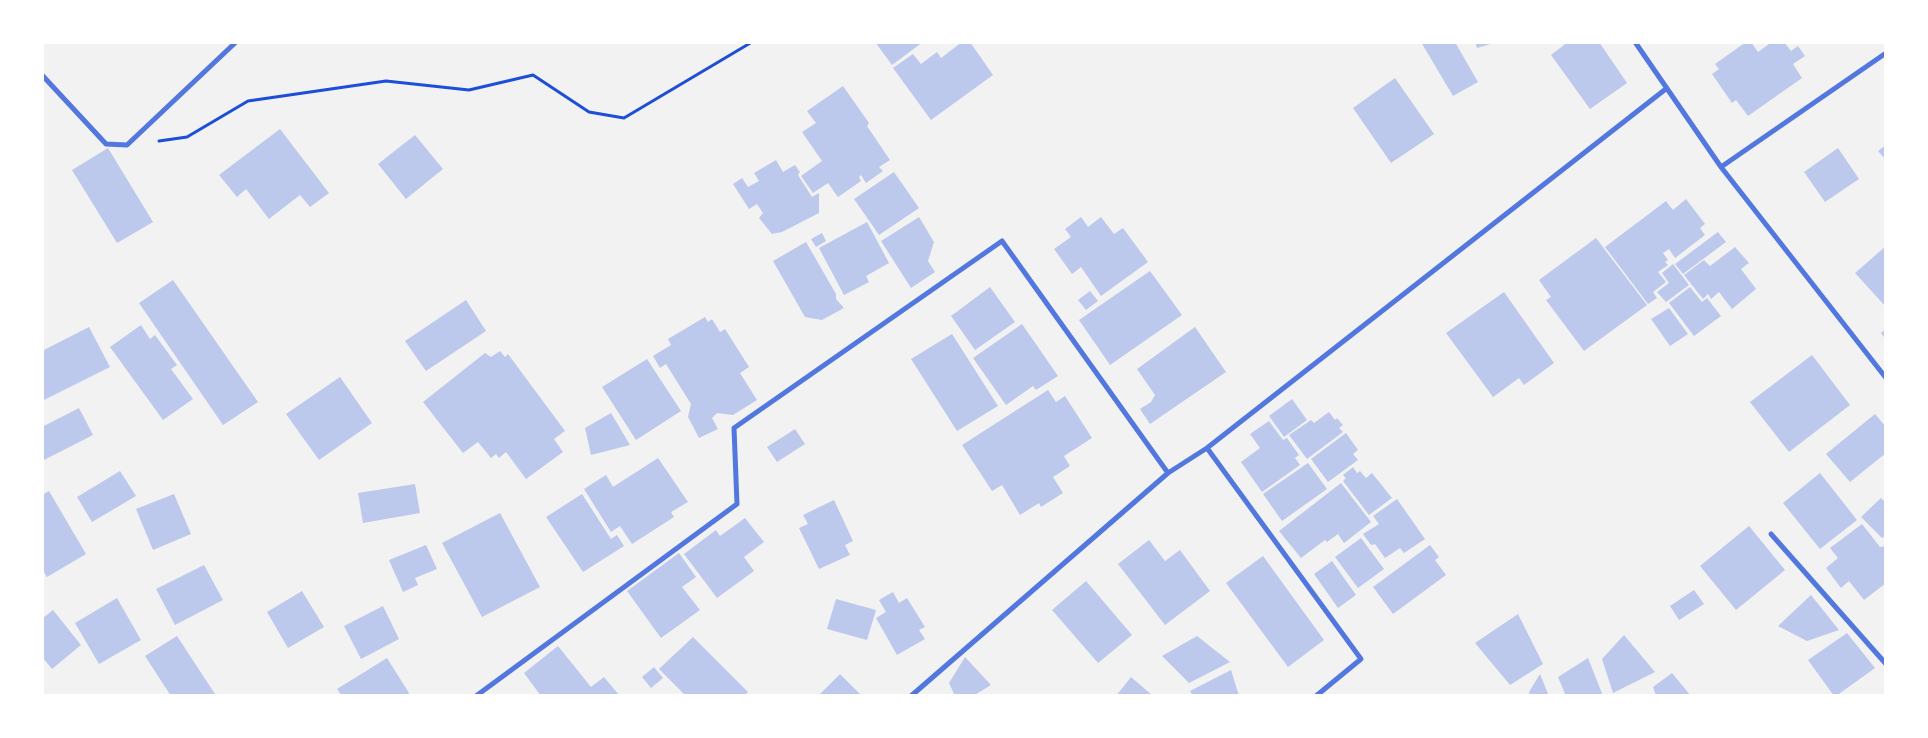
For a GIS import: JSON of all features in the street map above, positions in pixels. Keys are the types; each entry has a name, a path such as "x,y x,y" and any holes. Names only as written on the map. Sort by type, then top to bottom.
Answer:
{"street":[{"path":"42,75 106,144 127,146 236,42"},
{"path":"1635,42 1721,167 1886,378"},
{"path":"1721,167 1886,53"},
{"path":"911,696 1168,473 1206,448 1666,88"},
{"path":"476,696 737,504 734,428 1002,241 1168,473"},
{"path":"1206,448 1361,659 1316,696"},
{"path":"1771,534 1886,664"}],"path":[{"path":"127,146 187,137 248,101 386,81 469,90 533,75 589,112 624,118 752,42"}],"building":[{"path":"875,42 923,42 892,65"},
{"path":"962,42 970,42 993,75 931,120 893,68 913,54 921,64 937,52 941,58"},
{"path":"1421,42 1455,42 1478,82 1453,96"},
{"path":"1475,42 1494,42 1494,43 1477,48"},
{"path":"1568,42 1599,42 1627,83 1590,109 1551,55"},
{"path":"1746,42 1751,42 1758,52 1772,42 1784,42 1791,51 1798,46 1805,56 1793,64 1802,78 1748,116 1736,100 1732,103 1712,74 1719,69 1715,64"},
{"path":"1395,78 1434,134 1391,163 1353,108"},
{"path":"843,86 869,123 867,126 890,160 879,167 883,171 866,183 861,175 859,177 861,181 838,197 828,183 813,193 801,176 822,161 802,132 816,123 807,111"},
{"path":"280,129 329,193 310,207 300,195 269,219 246,189 237,197 219,175"},
{"path":"415,135 443,169 406,199 378,164"},
{"path":"1886,145 1886,160 1878,151"},
{"path":"108,148 153,222 117,243 72,170"},
{"path":"1838,148 1859,179 1825,202 1804,172"},
{"path":"776,160 783,172 795,165 800,172 798,175 812,197 819,193 819,213 782,232 772,234 759,218 763,213 757,204 749,209 733,184 742,178 748,187 759,181 754,173"},
{"path":"894,172 919,208 879,235 854,199"},
{"path":"1686,199 1705,224 1700,228 1705,235 1675,258 1669,249 1663,253 1668,260 1665,262 1668,265 1658,272 1666,282 1653,292 1657,298 1648,304 1605,247 1666,201 1673,210"},
{"path":"919,217 934,242 928,261 935,272 911,288 881,241"},
{"path":"1081,217 1088,227 1101,217 1114,234 1123,228 1148,262 1101,296 1081,267 1072,274 1054,249 1071,237 1065,229"},
{"path":"867,222 889,263 866,276 869,282 844,295 819,248"},
{"path":"1718,232 1726,242 1683,274 1675,264"},
{"path":"822,233 826,241 816,247 811,239"},
{"path":"1596,238 1647,305 1584,351 1546,300 1551,297 1539,280"},
{"path":"806,242 836,294 836,299 844,308 822,320 805,317 773,261"},
{"path":"1886,246 1886,307 1855,273"},
{"path":"1735,247 1749,263 1741,269 1756,289 1732,309 1719,292 1711,299 1708,294 1703,299 1684,275 1704,260 1710,266"},
{"path":"1673,264 1689,285 1666,302 1657,292 1669,283 1662,273"},
{"path":"1150,271 1182,315 1110,365 1079,320"},
{"path":"173,280 258,402 223,425 139,303"},
{"path":"990,287 1015,322 975,350 951,316"},
{"path":"1690,287 1702,302 1707,298 1721,316 1694,336 1669,303"},
{"path":"1090,291 1098,301 1086,310 1078,300"},
{"path":"1504,292 1554,363 1524,385 1519,378 1493,397 1446,333"},
{"path":"466,300 486,331 426,371 405,341"},
{"path":"1669,308 1688,334 1670,346 1651,319"},
{"path":"705,317 708,322 712,319 720,332 725,329 749,367 740,373 757,400 733,415 717,413 712,418 718,429 699,438 688,417 691,404 666,364 660,368 653,356 671,345 668,339"},
{"path":"1022,324 1058,376 1036,390 1033,386 1006,405 973,358"},
{"path":"141,325 150,339 155,335 177,365 171,369 193,399 163,420 110,347"},
{"path":"89,327 110,367 42,401 42,351"},
{"path":"1195,327 1226,372 1150,424 1140,409 1151,402 1155,395 1137,369"},
{"path":"1886,329 1886,340 1881,333"},
{"path":"952,334 998,406 957,431 911,359"},
{"path":"500,351 505,357 508,354 565,431 554,439 563,452 526,479 506,452 499,458 496,454 491,458 478,442 463,453 423,402 485,353 491,357"},
{"path":"1812,355 1850,405 1789,452 1750,402"},
{"path":"647,359 681,411 636,440 602,387"},
{"path":"340,377 372,423 319,460 286,414"},
{"path":"1048,390 1056,402 1065,396 1092,438 1064,456 1070,466 1053,477 1063,493 1041,507 1039,503 1020,515 1002,485 992,491 962,445"},
{"path":"1292,399 1307,420 1284,437 1269,416"},
{"path":"79,408 93,435 42,461 42,427"},
{"path":"1329,412 1335,420 1337,418 1343,425 1339,428 1343,432 1307,459 1289,435 1311,420 1314,423"},
{"path":"611,413 630,445 591,455 585,428"},
{"path":"1875,414 1886,427 1886,453 1850,482 1826,454"},
{"path":"1269,421 1283,440 1287,438 1299,455 1295,458 1300,465 1262,492 1241,462 1260,448 1250,434"},
{"path":"795,429 805,444 777,462 767,447"},
{"path":"1346,433 1358,450 1353,454 1358,460 1328,482 1311,459"},
{"path":"658,458 688,502 671,512 674,517 632,544 620,526 611,532 584,489 606,475 613,487"},
{"path":"1308,463 1327,489 1282,521 1263,494"},
{"path":"1353,467 1357,473 1360,471 1366,478 1372,473 1392,498 1369,515 1343,481 1346,478 1343,475"},
{"path":"120,471 136,496 92,522 77,497"},
{"path":"1820,473 1857,520 1820,549 1783,503"},
{"path":"1341,483 1371,522 1344,543 1338,534 1327,542 1325,540 1301,558 1279,531"},
{"path":"415,484 420,513 363,523 358,493"},
{"path":"49,491 86,554 47,577 42,569 42,495"},
{"path":"174,494 191,534 153,550 136,509"},
{"path":"582,494 611,539 617,535 624,546 583,572 546,517"},
{"path":"1881,498 1886,503 1886,535 1882,538 1861,517"},
{"path":"1397,499 1425,539 1404,553 1400,548 1385,558 1375,544 1371,545 1363,534 1379,524 1373,516"},
{"path":"834,500 853,541 845,545 850,555 819,569 799,528 808,524 803,515"},
{"path":"500,513 540,587 482,617 442,543"},
{"path":"745,518 764,542 744,557 754,571 717,598 684,554 716,530 720,536"},
{"path":"1862,524 1880,547 1886,546 1886,583 1864,600 1849,581 1841,588 1826,568 1838,558 1830,548"},
{"path":"1749,526 1785,570 1736,610 1700,566"},
{"path":"1361,538 1384,569 1358,588 1335,557"},
{"path":"1149,540 1165,561 1180,550 1210,591 1165,625 1118,564"},
{"path":"426,545 437,569 415,578 418,585 403,592 389,560"},
{"path":"1430,545 1439,557 1435,560 1446,575 1393,614 1373,587"},
{"path":"679,553 696,577 682,587 700,610 661,638 627,591"},
{"path":"1263,556 1324,640 1288,667 1226,583"},
{"path":"1332,561 1356,595 1338,608 1314,574"},
{"path":"204,565 223,600 175,625 156,589"},
{"path":"1086,581 1132,635 1098,663 1052,610"},
{"path":"1694,590 1704,604 1679,620 1670,606"},
{"path":"302,591 324,627 288,648 267,612"},
{"path":"893,592 899,603 907,598 925,627 919,630 925,639 897,655 876,618 886,612 879,600"},
{"path":"1811,595 1839,630 1807,641 1778,626"},
{"path":"117,598 141,640 99,664 75,623"},
{"path":"836,599 876,610 867,640 827,629"},
{"path":"383,606 399,639 361,659 344,626"},
{"path":"53,610 81,645 52,669 42,657 42,619"},
{"path":"1518,614 1543,664 1510,685 1475,643"},
{"path":"1847,633 1875,668 1834,696 1808,660"},
{"path":"1624,635 1655,672 1613,693 1602,659"},
{"path":"177,636 215,694 212,696 171,696 145,656"},
{"path":"1197,636 1230,662 1189,683 1162,656"},
{"path":"693,637 748,692 744,696 686,696 659,669"},
{"path":"558,646 591,687 604,677 619,695 541,696 524,673"},
{"path":"965,657 991,685 973,696 955,696 949,683"},
{"path":"387,658 409,693 406,696 342,696 337,689"},
{"path":"1588,658 1603,696 1566,696 1558,677"},
{"path":"654,667 663,678 651,688 642,677"},
{"path":"1231,670 1239,696 1193,696 1190,691"},
{"path":"1672,673 1691,696 1656,696 1653,687"},
{"path":"840,674 862,696 818,696"},
{"path":"1540,674 1549,696 1530,696 1529,692"},
{"path":"1131,677 1152,695 1116,696"}]}
